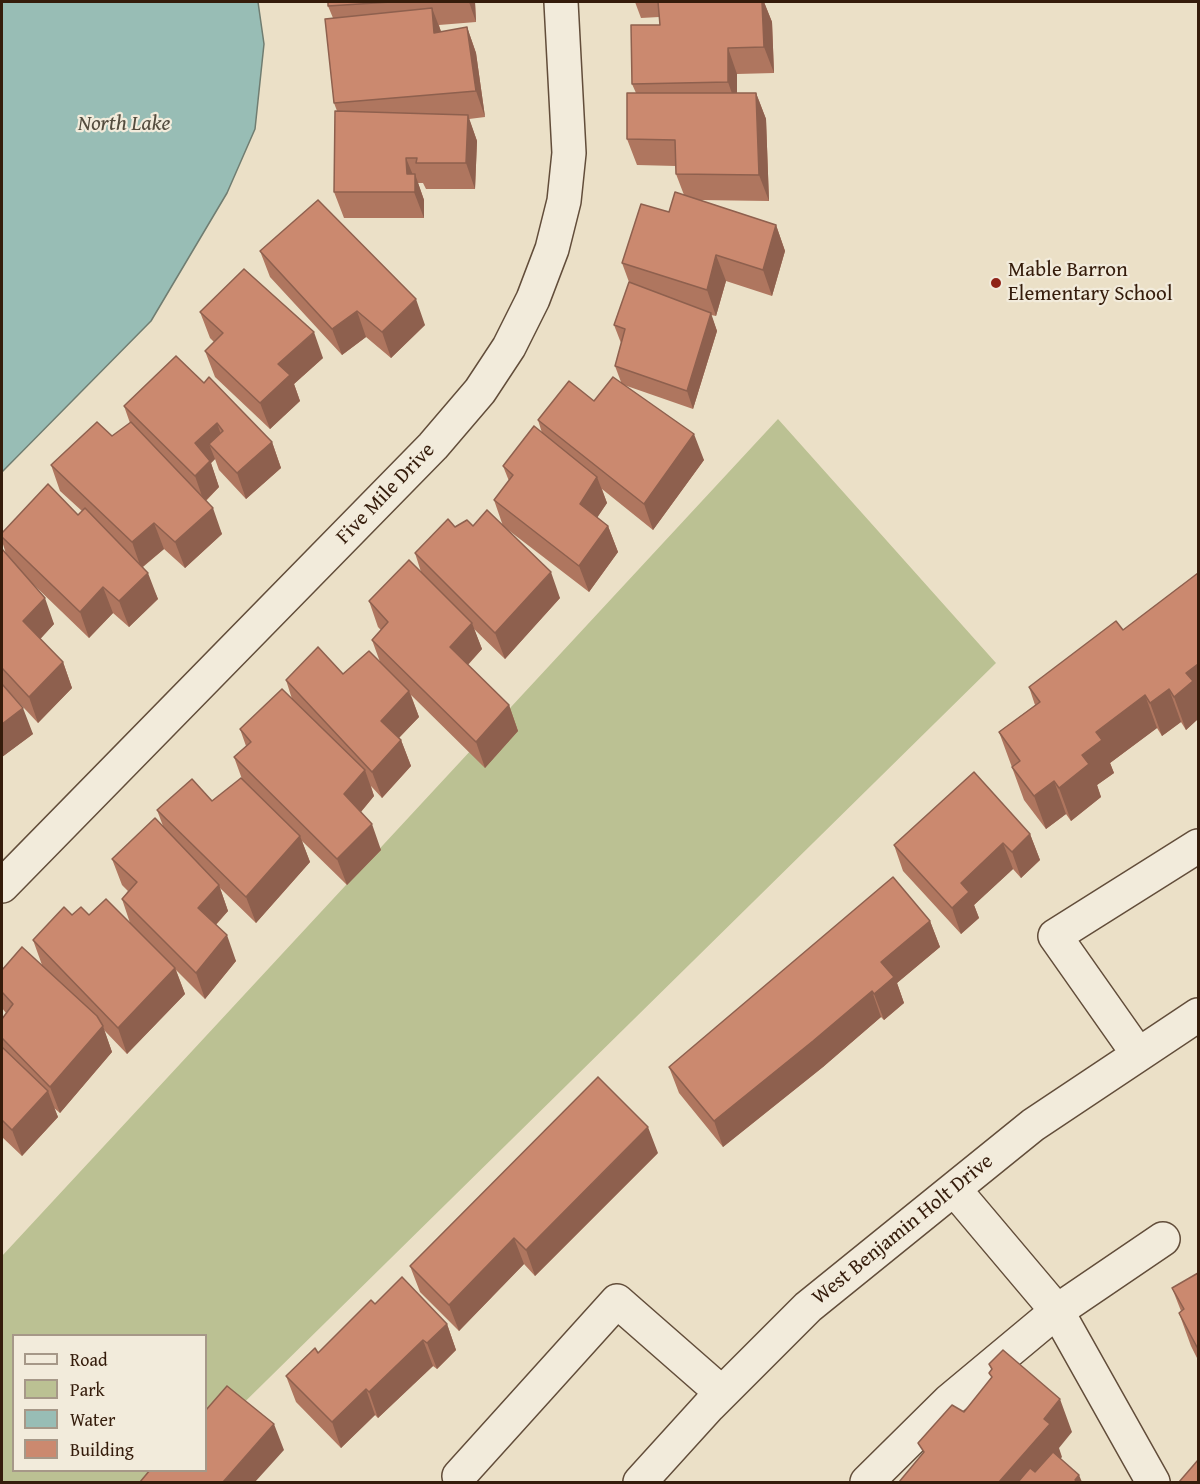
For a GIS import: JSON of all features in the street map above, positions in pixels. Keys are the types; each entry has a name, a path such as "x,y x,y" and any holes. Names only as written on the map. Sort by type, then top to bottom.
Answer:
{"street":[{"name":"Five Mile Drive","path":"2,886 434,446 480,392 509,347 533,299 552,249 564,201 569,153 561,2"},
{"path":"1138,1054 1055,936 1198,846"},
{"name":"West Benjamin Holt Drive","path":"640,1482 722,1393 808,1307 1033,1125 1198,1015"},
{"path":"954,1189 1057,1311 1153,1482"},
{"path":"867,1482 949,1401 1057,1311 1163,1239"},
{"path":"459,1476 617,1301 722,1393"}],"green space":[{"path":"778,419 996,663 207,1439 207,1334 12,1334 12,1472 174,1472 162,1482 2,1482 2,1256"}],"water":[{"name":"North Lake","path":"2,2 258,2 264,44 255,129 227,193 151,321 2,472"}],"building":[{"path":"328,2 391,2 328,6"},
{"path":"658,2 762,2 764,47 728,48 728,82 632,84 631,25 660,25"},
{"path":"432,8 434,33 467,27 476,91 334,103 325,19"},
{"path":"627,93 756,93 759,175 676,174 675,140 627,139"},
{"path":"335,111 468,115 466,163 416,163 417,158 406,158 407,174 415,174 415,192 334,192"},
{"path":"675,192 776,225 763,270 716,255 707,290 622,263 641,204 669,212"},
{"path":"318,200 416,299 382,332 357,311 332,329 260,251"},
{"path":"244,269 314,332 278,364 290,375 260,403 205,351 223,333 200,312"},
{"path":"629,282 711,313 687,391 615,366 625,329 614,325"},
{"path":"176,356 204,383 209,377 272,442 237,473 209,444 223,431 217,423 195,443 210,461 195,476 124,406"},
{"path":"613,377 694,434 644,504 538,420 569,381 594,401"},
{"path":"97,422 112,436 131,422 213,508 175,542 154,523 132,542 51,465"},
{"path":"534,426 597,477 580,504 608,526 579,566 494,500 513,475 503,466"},
{"path":"48,484 78,515 85,508 148,573 119,601 103,587 80,612 2,537 2,533"},
{"path":"487,510 551,572 495,633 415,553 448,519 455,527 467,520 473,526"},
{"path":"2,549 45,598 23,621 63,662 29,697 2,668"},
{"path":"409,560 472,623 450,647 509,705 476,742 372,640 388,622 369,601"},
{"path":"1198,573 1198,664 1186,673 1193,681 1174,697 1169,689 1150,703 1145,695 1096,732 1102,740 1082,755 1089,764 1059,788 1054,781 1034,796 1012,767 1020,761 999,732 1040,702 1029,687 1116,621 1123,630"},
{"path":"318,647 343,674 369,651 409,691 381,721 401,740 372,772 286,680"},
{"path":"2,684 23,708 2,724"},
{"path":"282,689 365,770 344,794 372,824 337,859 234,757 251,742 240,729"},
{"path":"974,772 1030,834 1012,852 1003,843 961,883 969,892 952,908 894,845"},
{"path":"241,778 300,836 246,897 157,810 192,779 212,801"},
{"path":"155,818 219,885 198,908 227,935 196,973 122,899 137,882 112,859"},
{"path":"893,877 930,921 881,962 894,977 874,994 872,991 714,1121 669,1067"},
{"path":"106,899 175,968 118,1028 33,940 64,907 72,915 81,907 89,915"},
{"path":"22,947 97,1016 103,1026 50,1087 2,1038 2,1019 13,1004 2,992 2,970"},
{"path":"2,1047 48,1091 12,1130 2,1120"},
{"path":"598,1077 648,1127 526,1250 514,1238 449,1305 410,1266"},
{"path":"1198,1273 1198,1349 1179,1313 1184,1309 1172,1288"},
{"path":"402,1277 447,1324 427,1343 423,1340 369,1392 366,1389 332,1422 286,1376 315,1348 318,1353 371,1300 375,1304"},
{"path":"1003,1350 1060,1399 1044,1419 1050,1424 999,1482 899,1482 924,1452 918,1443 952,1405 964,1412 992,1377 989,1373 992,1369 989,1364"},
{"path":"227,1386 274,1424 223,1482 140,1482 148,1472 207,1472 207,1409"},
{"path":"1053,1452 1079,1475 1075,1480 1078,1482 1018,1482 1030,1468 1035,1472"},
{"path":"1198,1460 1198,1482 1179,1482"}],"place":[{"name":"Mable Barron Elementary School","path":"996,283"}]}
